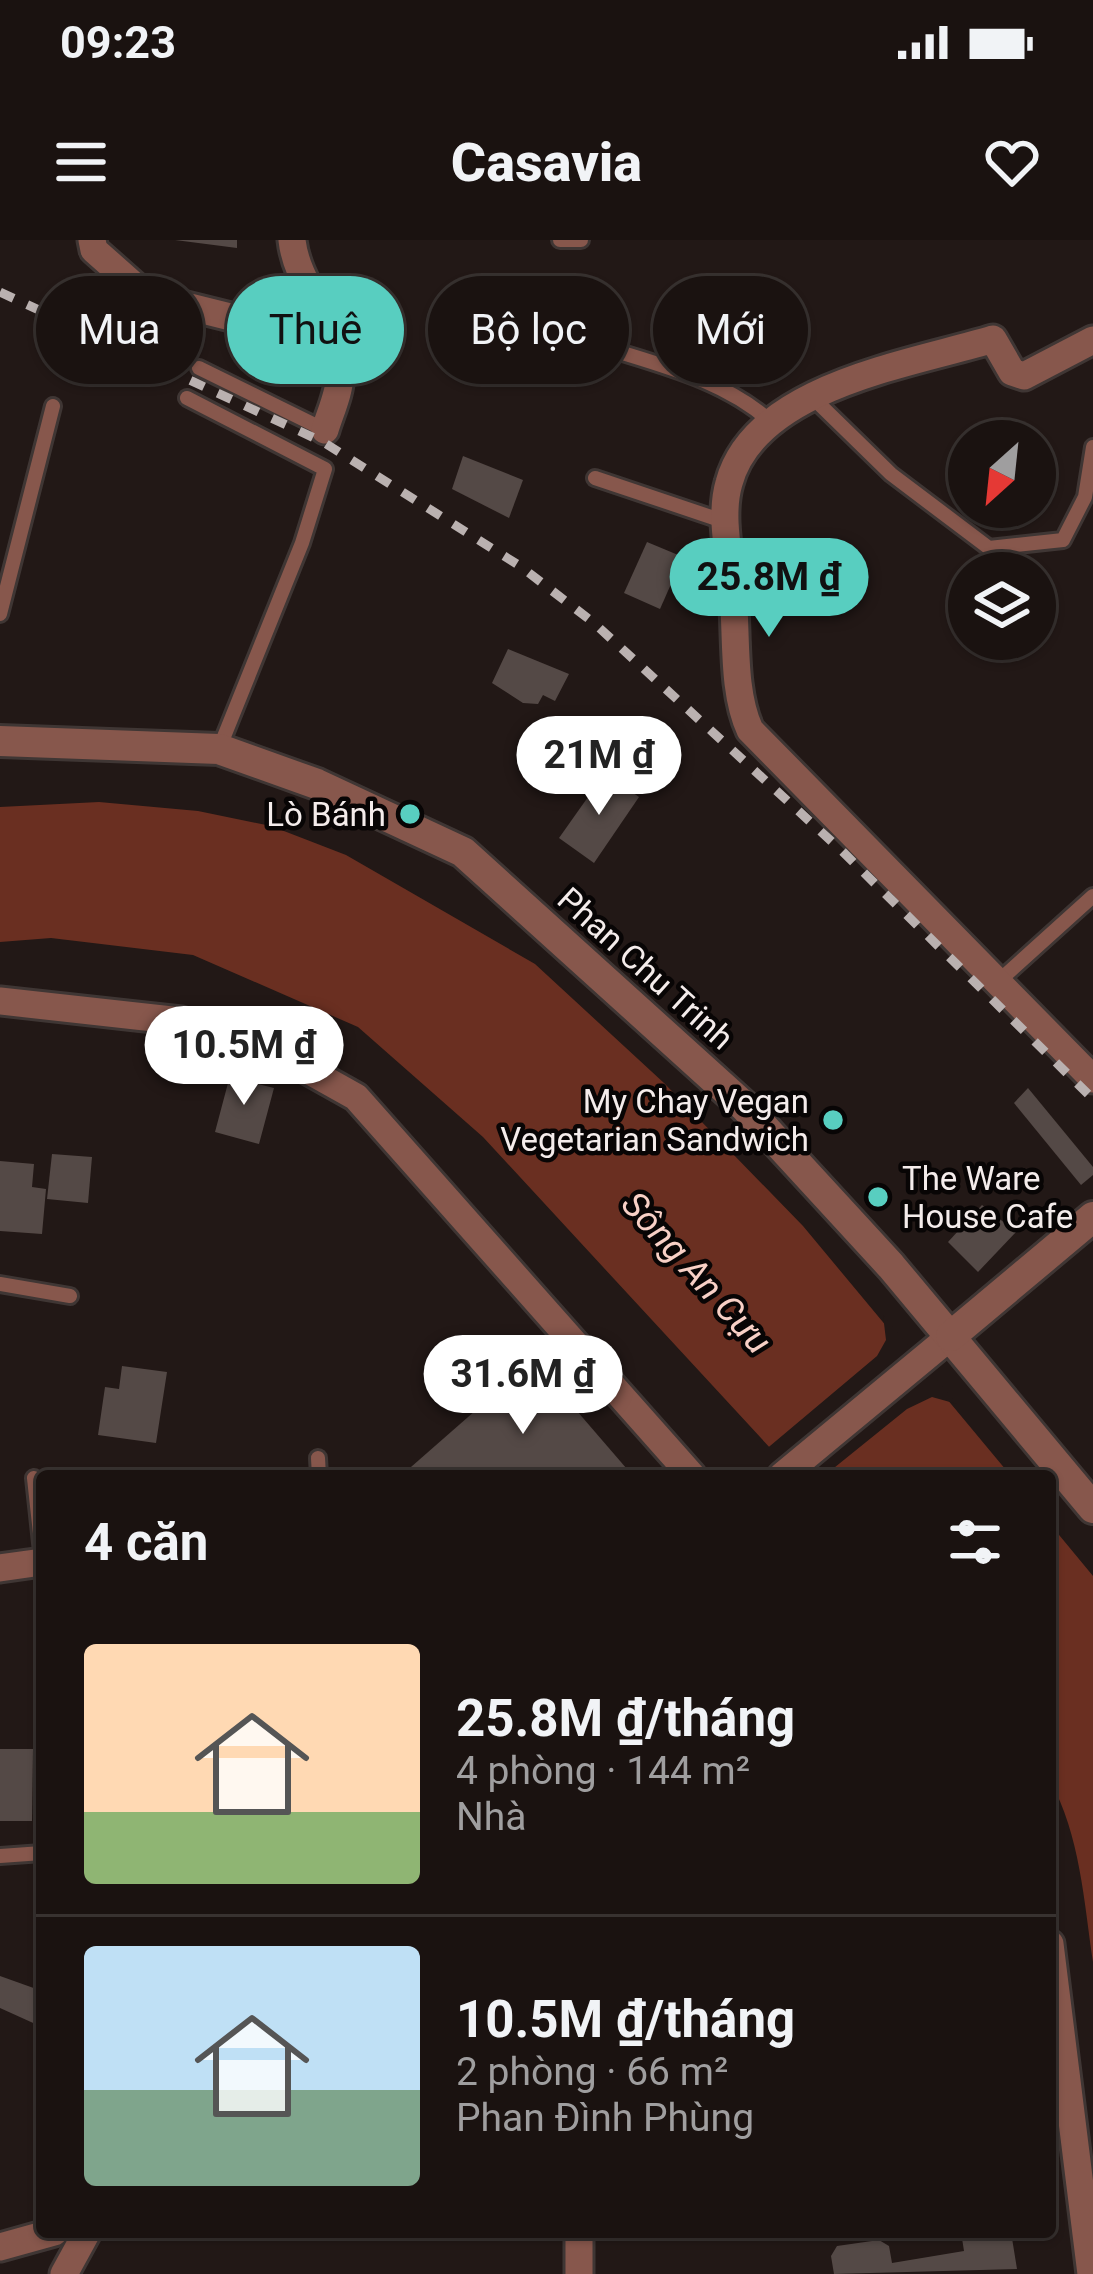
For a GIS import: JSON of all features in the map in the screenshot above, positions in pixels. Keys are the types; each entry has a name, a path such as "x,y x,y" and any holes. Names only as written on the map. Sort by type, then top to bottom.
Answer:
{"street":[{"path":"92,240 94,250 146,296 227,316"},
{"path":"292,240 300,276"},
{"path":"1093,340 1024,376 1012,372 993,339 809,394 750,444 729,482 726,521 741,692 750,730 1093,1079"},
{"path":"325,430 338,384"},
{"name":"Phan Chu Trinh","path":"0,741 219,749 317,784 463,852 745,1107 950,1336 1093,1508"},
{"path":"0,1000 182,1021 272,1050 356,1096 687,1470"},
{"path":"789,1470 1093,1217"},
{"path":"0,1568 36,1563"},
{"path":"1056,1994 1090,2274"},
{"path":"0,2247 36,2237"},
{"path":"64,2274 84,2238"},
{"path":"579,2238 579,2274"}],"lane":[{"path":"560,240 581,240"},
{"path":"629,355 692,375 748,401 771,422"},
{"path":"203,370 325,430"},
{"path":"809,394 892,474 989,548 1063,540 1085,497 1093,447"},
{"path":"188,398 325,469 302,543 219,749"},
{"path":"0,614 53,406"},
{"path":"595,478 726,521"},
{"path":"1000,980 1093,896"},
{"path":"0,1284 70,1297"},
{"path":"318,1458 319,1470"},
{"path":"34,1478 36,1496"},
{"path":"0,1856 36,1853"}],"water":[{"name":"Sông An Cựu","path":"99,802 198,811 271,826 346,855 535,964 664,1083 803,1226 1006,1470 790,1470 483,1137 358,1027 193,955 51,938 0,942 0,807"},
{"path":"1056,1531 1093,1576 1093,1962 1074,1846 1056,1794"}],"pier":[{"path":"883,1315 957,1404 932,1397 907,1409 831,1470 781,1470 764,1451 877,1356 886,1340"}],"building":[{"path":"175,240 237,240 237,248"},
{"path":"463,456 523,480 509,518 452,489"},
{"path":"647,542 683,557 660,609 624,593"},
{"path":"508,649 569,674 555,701 543,695 538,704 523,703 492,683"},
{"path":"605,773 639,797 594,863 559,838"},
{"path":"232,1068 251,1074 250,1082 274,1088 259,1144 215,1132"},
{"path":"1028,1088 1093,1167 1093,1175 1081,1185 1014,1103"},
{"path":"52,1154 92,1157 88,1203 47,1199"},
{"path":"0,1161 34,1164 32,1187 46,1189 42,1234 0,1231"},
{"path":"982,1205 1016,1232 978,1272 948,1242"},
{"path":"533,1360 628,1470 414,1470 411,1467"},
{"path":"122,1366 167,1372 156,1443 98,1435 105,1387 119,1389"},
{"path":"0,1749 33,1749 32,1821 0,1821"},
{"path":"0,1976 36,1989 36,2024 0,2008"},
{"path":"962,2238 1012,2238 1017,2269 834,2274 831,2256 837,2246 879,2240 889,2246 892,2263 964,2251"}],"railway":[{"path":"0,292 323,442 520,566 594,623 842,851 1093,1099"}],"place":[{"name":"Lò Bánh","path":"410,814"},
{"name":"My Chay Vegan Vegetarian Sandwich","path":"833,1120"},
{"name":"The Ware House Cafe","path":"878,1197"}]}
